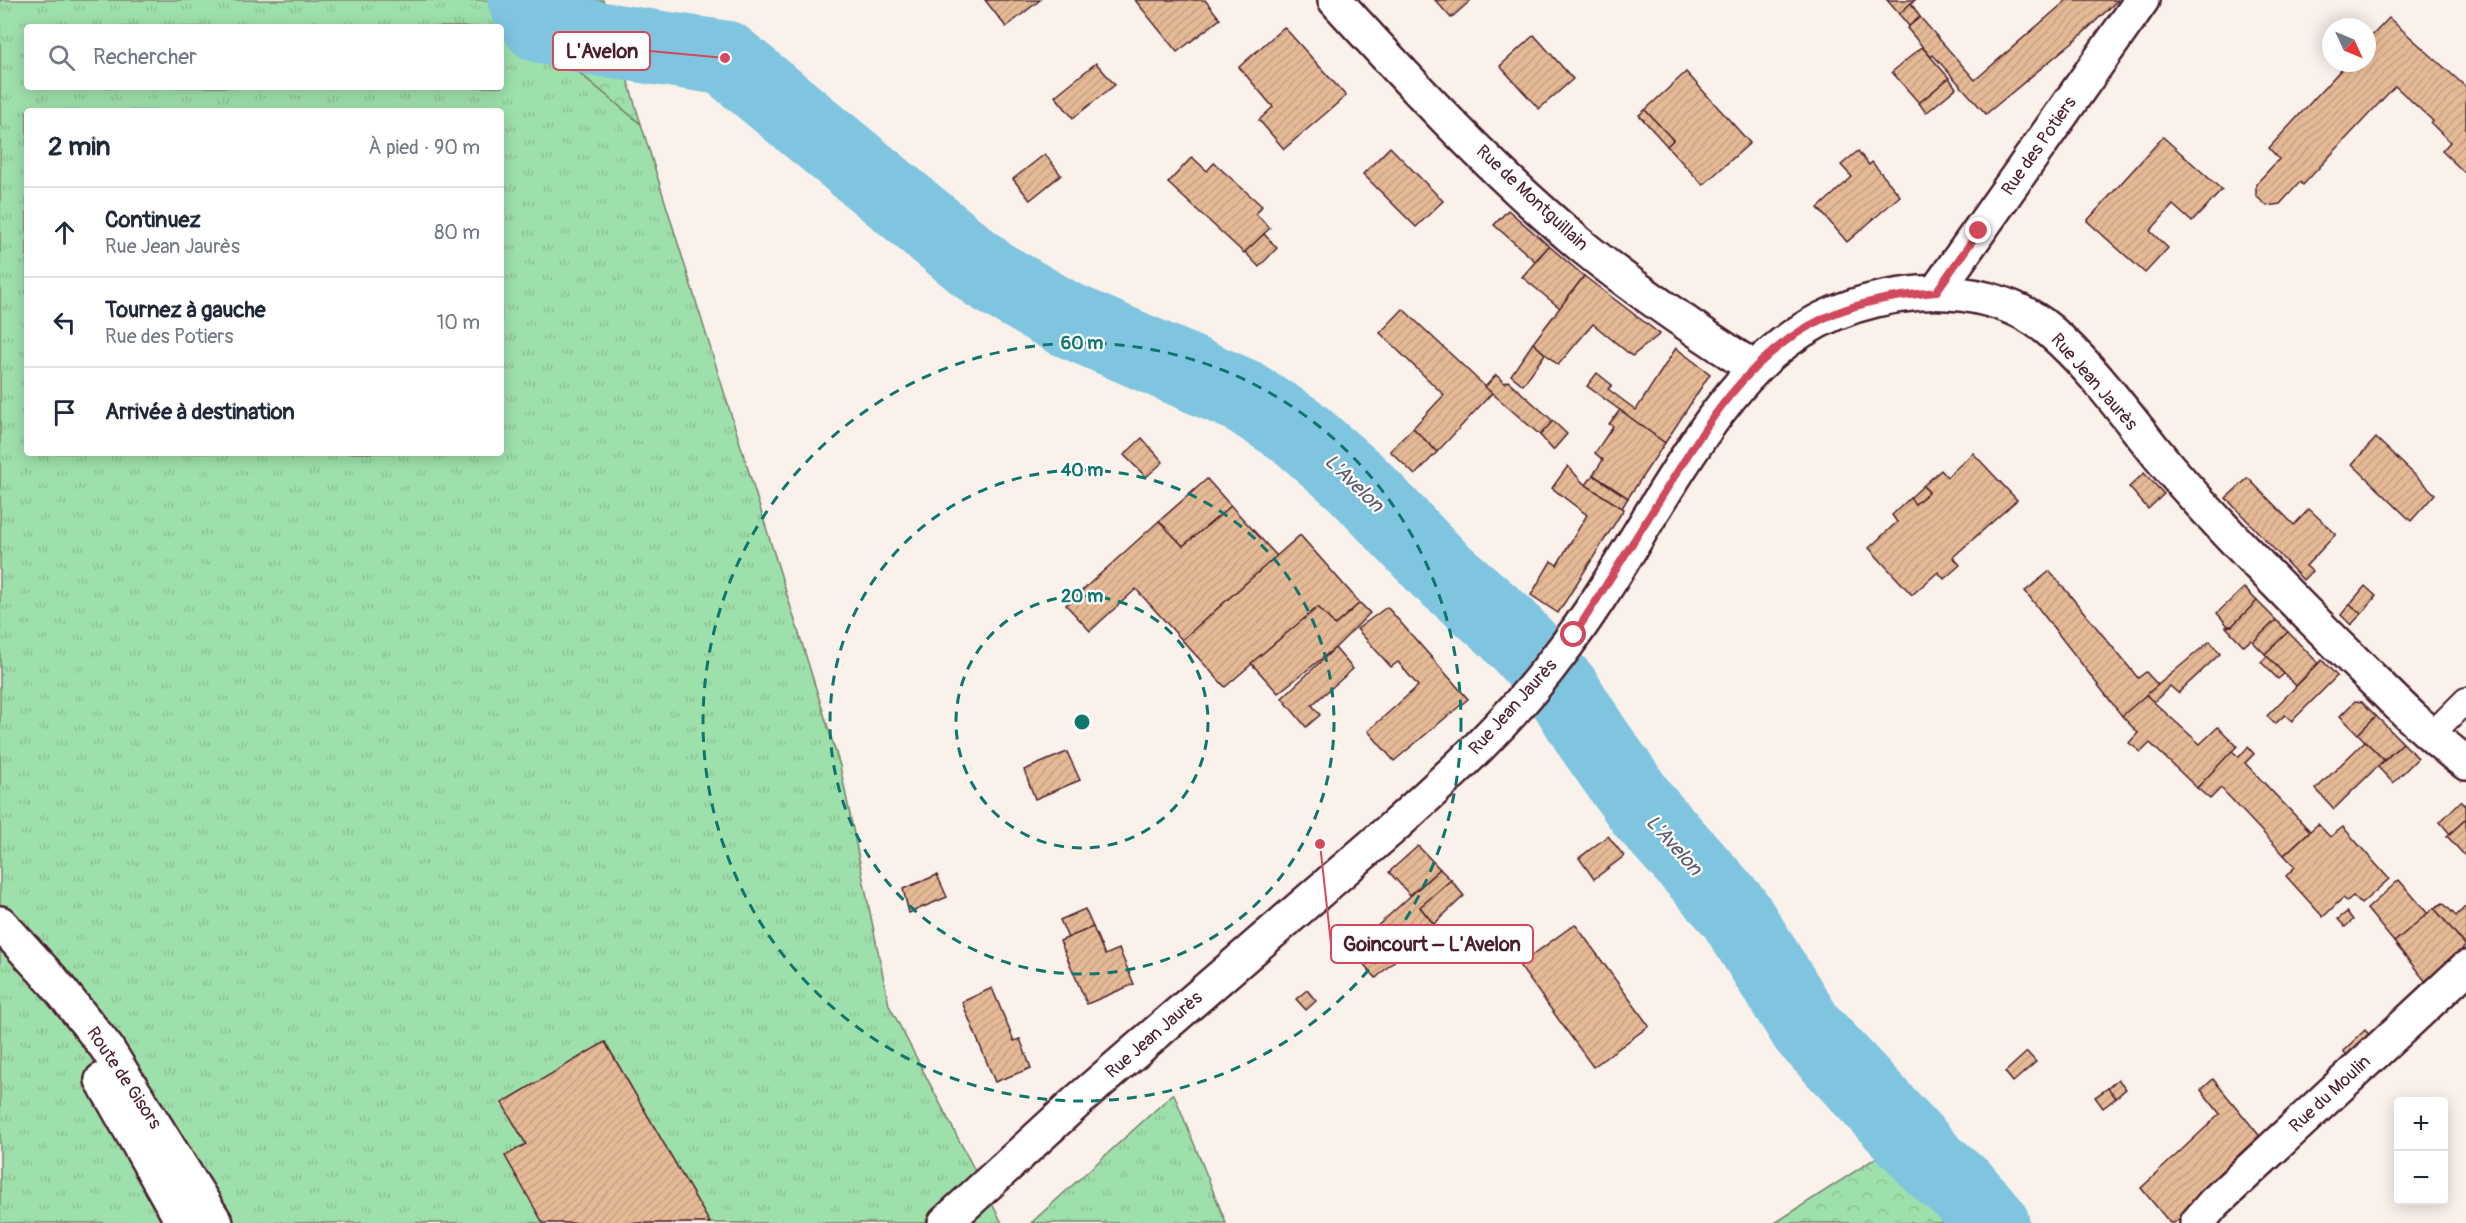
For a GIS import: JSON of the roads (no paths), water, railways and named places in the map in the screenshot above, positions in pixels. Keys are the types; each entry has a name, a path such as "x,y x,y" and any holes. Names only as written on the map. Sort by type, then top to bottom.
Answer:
{"street":[{"name":"Rue de Montguillain","path":"1335,0 1427,100 1584,248 1668,311 1754,368"},
{"name":"Rue des Potiers","path":"1936,292 2142,0"},
{"name":"Rue Jean Jaurès","path":"945,1223 1080,1099 1390,831 1439,786 1530,693 1574,635 1709,421 1754,368 1810,325 1840,311 1876,300 1936,292 1967,296 2020,310 2049,329 2086,368 2192,493 2290,597 2430,736 2466,763"},
{"name":"Route de Gisors","path":"9,933 116,1102 183,1223"},
{"name":"Route de Gisors","path":"9,933 54,982 106,1047 216,1223"},
{"name":"Rue du Moulin","path":"2197,1223 2214,1203 2466,968"}],"lane":[{"path":"2430,736 2466,700"}],"waterway":[{"name":"L'Avelon","path":"525,0 540,25 593,38 725,58 989,275 1064,318 1243,396 1296,430 1357,483 1440,570 1506,627 1563,690 1592,737 1644,811 1734,912 1807,1029 1934,1165 1963,1189 1992,1223"}],"place":[{"name":"L'Avelon","path":"725,58"},
{"name":"Goincourt – L'Avelon","path":"1320,844"}]}
